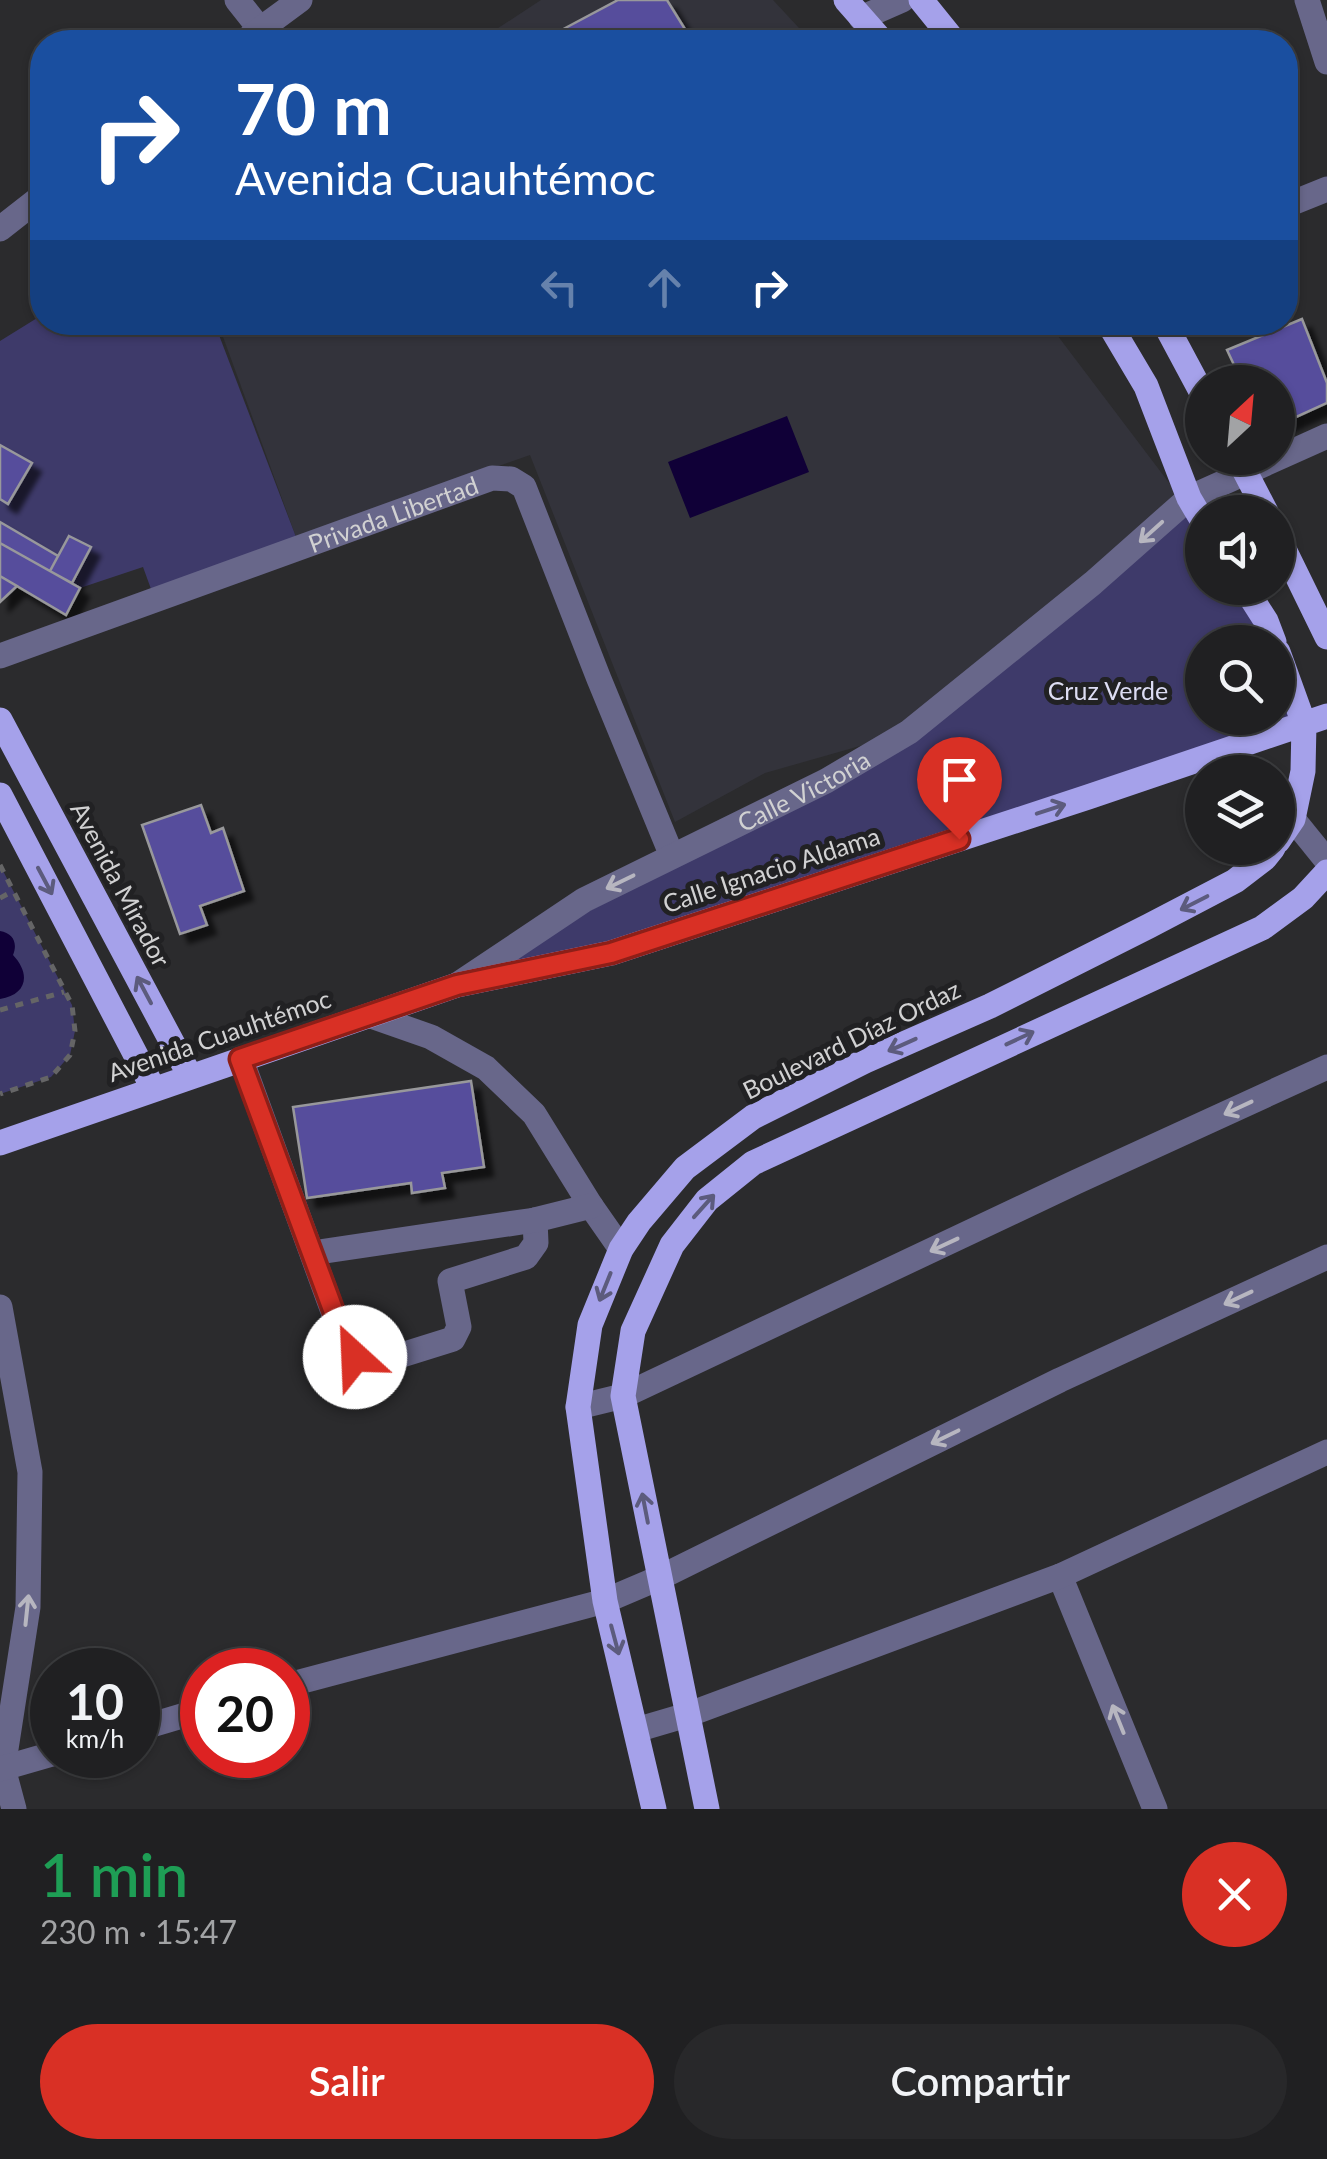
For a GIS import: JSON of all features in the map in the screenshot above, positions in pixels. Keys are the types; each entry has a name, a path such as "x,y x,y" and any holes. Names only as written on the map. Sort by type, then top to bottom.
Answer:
{"main road":[{"path":"921,0 945,30"},
{"path":"853,9 872,30"},
{"path":"1116,335 1146,386 1190,495"},
{"path":"1171,335 1187,365"},
{"path":"1295,571 1327,638"},
{"path":"1295,682 1316,720 1295,809"},
{"name":"Avenida Mirador","path":"0,720 190,1076"},
{"name":"Calle Ignacio Aldama","path":"457,985 611,953 1316,720"},
{"path":"0,795 154,1088"},
{"name":"Boulevard Díaz Ordaz","path":"654,1809 604,1601 578,1408 590,1325 621,1249 685,1168 753,1117 865,1061 990,1006 1235,882 1256,865"},
{"path":"699,1807 687,1715 622,1396 633,1331 672,1245 707,1200 753,1163 1262,928 1303,898 1327,872"},
{"name":"Avenida Cuauhtémoc","path":"0,1143 457,985"}],"street":[{"path":"238,0 249,30"},
{"path":"259,30 300,0"},
{"path":"853,9 902,0"},
{"path":"1307,0 1327,62"},
{"path":"1298,201 1327,189"},
{"path":"0,229 30,205"},
{"name":"Calle Victoria","path":"1295,447 1327,436"},
{"name":"Calle Victoria","path":"1211,495 1232,475"},
{"name":"Privada Libertad","path":"0,656 492,478 511,479 524,487 672,856"},
{"name":"Calle Victoria","path":"457,985 584,900 826,781 909,732 1093,584 1185,517"},
{"path":"1295,821 1327,861"},
{"path":"372,1016 432,1037 486,1068 534,1114 621,1249"},
{"path":"240,1059 348,1350 362,1362 374,1364 453,1338 459,1327 450,1281 526,1257 536,1243 535,1220"},
{"path":"578,1408 622,1396 1327,1067"},
{"path":"312,1253 535,1220 591,1206"},
{"path":"310,1679 604,1601 659,1578 1060,1380 1327,1257"},
{"path":"0,1307 30,1472 28,1607 2,1768 14,1809"},
{"path":"636,1730 687,1715 1060,1576 1327,1452"},
{"path":"1060,1576 1154,1809"},
{"path":"2,1768 30,1760"}],"path":[{"path":"0,865 72,1005 75,1031 70,1055 52,1077 0,1094"},
{"path":"0,898 14,891"},
{"path":"0,1010 65,992"}],"shaded area":[{"path":"541,0 773,0 801,30 495,30"},
{"path":"222,335 1057,335 1179,496 909,732 765,773 675,822 530,455 296,537"},
{"path":"787,416 809,472 690,518 668,462"},
{"path":"0,931 13,939 13,955 24,976 16,993 0,999"}],"green space":[{"path":"30,322 30,335 219,335 296,537 151,589 143,567 80,588 72,583 90,548 58,556 0,522 0,341"},
{"name":"Cruz Verde","path":"1185,501 1185,605 1254,605 1265,625 1185,625 1185,735 1271,735 1211,755 1185,755 1185,764 959,839 457,985 909,732"},
{"name":"Cruz Verde","path":"1295,699 1304,724 1295,727"},
{"path":"0,865 72,1005 75,1031 70,1055 51,1077 0,1094"}],"building":[{"path":"618,0 667,0 686,30 562,30"},
{"path":"1302,319 1327,383 1327,403 1295,418 1295,365 1234,365 1227,350 1263,335 1298,335 1298,321"},
{"path":"0,445 32,463 8,504 0,499"},
{"path":"0,522 58,556 50,571 0,543"},
{"path":"69,536 91,547 72,583 50,571"},
{"path":"0,543 80,588 66,615 0,576"},
{"path":"0,576 17,586 0,602"},
{"path":"201,805 211,833 223,828 244,891 200,906 207,925 180,934 142,825"},
{"path":"471,1081 484,1167 442,1173 445,1188 412,1193 411,1183 307,1198 293,1107"}],"route":[{"path":"355,1357 348,1350 240,1059 457,985 611,953 959,839"}]}
